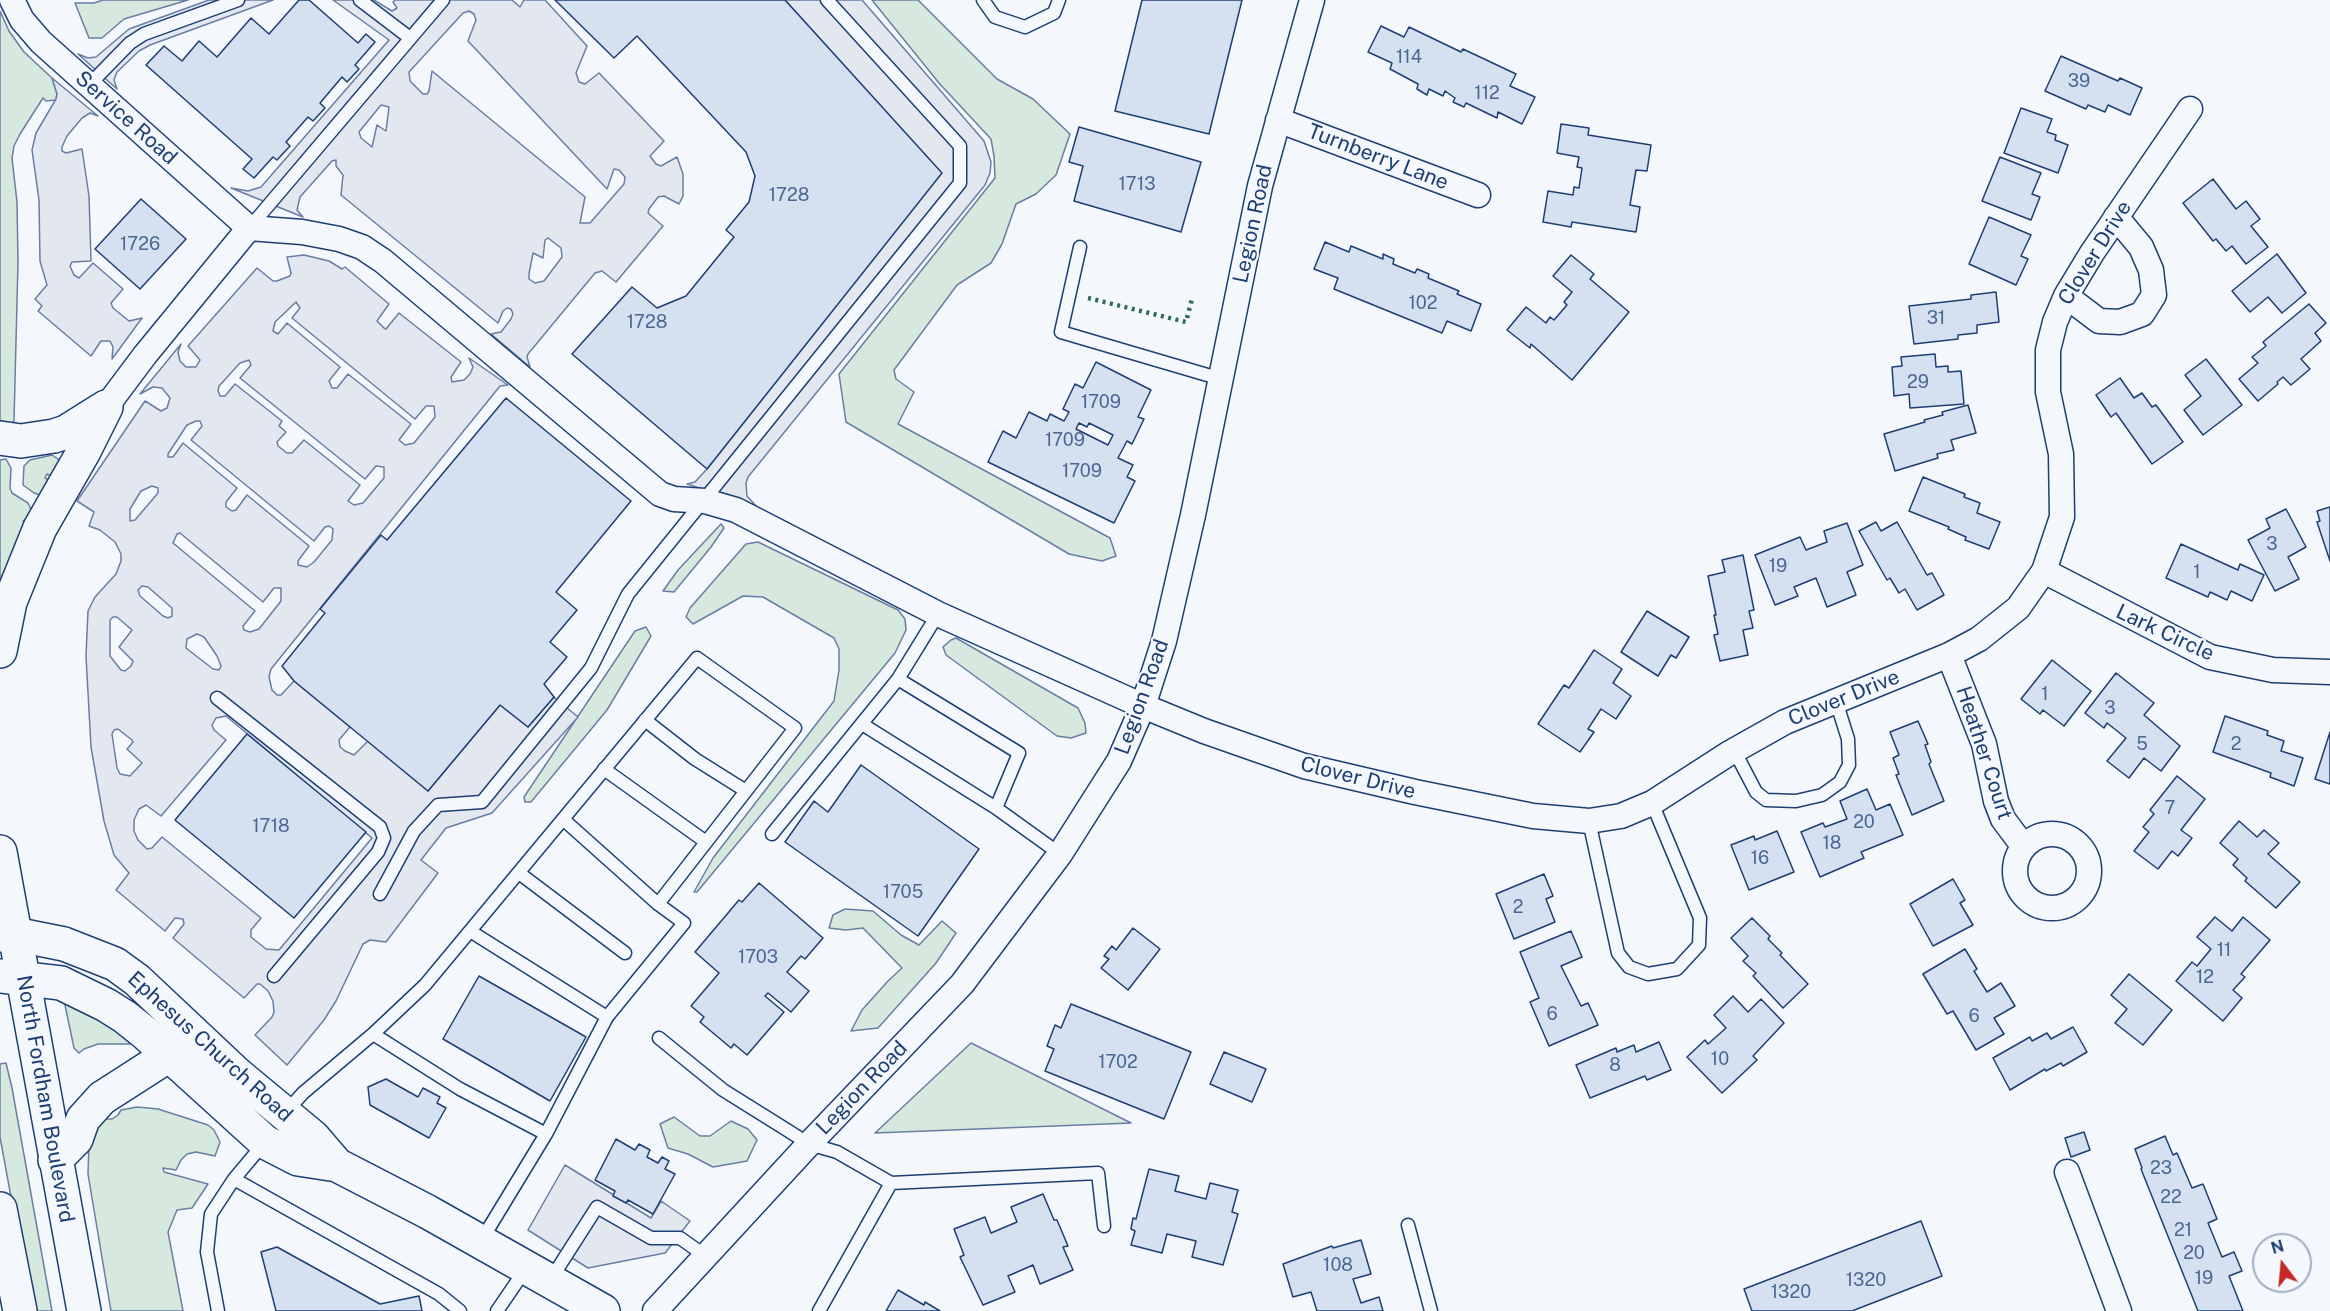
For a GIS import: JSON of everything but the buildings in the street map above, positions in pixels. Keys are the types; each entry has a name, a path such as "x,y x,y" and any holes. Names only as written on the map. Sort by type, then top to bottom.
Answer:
{"main road":[{"path":"0,438 21,441 54,436 66,432 106,407"},
{"path":"0,651 10,602 40,528 106,407"},
{"name":"North Fordham Boulevard","path":"0,852 11,976 55,1160 84,1311"},
{"name":"Ephesus Church Road","path":"7,934 64,944 115,964 137,980 229,1067 313,1137 337,1165"},
{"name":"Ephesus Church Road","path":"11,976 61,983 92,997 125,1017 265,1142 298,1160 337,1165 428,1212 603,1311"},
{"path":"55,1160 76,1139 83,1119 92,1107 132,1077 169,1055"},
{"path":"0,1209 20,1311"}],"street":[{"name":"Service Road","path":"12,0 30,31 249,228"},
{"name":"Legion Road","path":"655,1311 809,1143 962,984 1060,854 1119,761 1143,706 1164,641 1260,186 1312,0"},
{"name":"Clover Drive","path":"249,228 302,232 339,239 362,247 402,276 660,494 674,499 705,501 736,510 938,614 1204,731 1304,766 1533,816 1589,821 1622,816 1652,804 1734,750 1785,722 1949,655 1979,639 2018,608 2044,571 2062,517 2061,454 2048,392 2048,350 2055,322 2066,296 2116,217 2190,109"},
{"name":"Turnberry Lane","path":"1278,120 1478,195"},
{"path":"2066,296 2100,321 2120,322 2142,314 2154,295 2151,270 2141,247 2116,217"},
{"path":"106,407 145,355 249,228"},
{"name":"Lark Circle","path":"2044,571 2210,657 2273,670 2330,672"},
{"name":"Heather Court","path":"1949,655 1984,744 2000,810 2013,834 2024,847"},
{"path":"2067,1172 2119,1311"}],"lane":[{"path":"89,85 130,43 144,34 238,0"},
{"path":"360,0 411,38"},
{"path":"249,228 443,0"},
{"path":"380,894 414,831 438,805 482,802 591,668 628,594 960,183 960,146 827,0"},
{"path":"983,0 995,17 1025,27 1054,13 1059,0"},
{"path":"1080,247 1060,332 1221,379"},
{"path":"772,834 898,679 938,614"},
{"path":"284,1114 303,1093 373,1034 426,985 697,658 795,728 658,904"},
{"path":"898,679 1019,753 996,808"},
{"path":"218,698 380,827 384,838 378,852 274,976"},
{"path":"1734,750 1756,792 1766,800 1796,801 1822,795 1840,782 1849,765 1848,739 1836,701"},
{"path":"645,720 695,759 746,791"},
{"path":"862,724 996,808 1060,854"},
{"path":"604,769 706,842"},
{"path":"1589,821 1618,953 1629,967 1648,974 1677,969 1699,945 1700,918 1652,804"},
{"path":"480,1242 546,1134 607,1017 684,923 658,904 564,820"},
{"path":"519,873 625,953"},
{"path":"470,931 607,1017"},
{"path":"373,1034 460,1089 546,1134"},
{"path":"659,1038 723,1090 809,1143 837,1152 891,1183 1098,1173 1104,1226"},
{"path":"218,1311 207,1252 211,1214 234,1179 265,1142"},
{"path":"234,1179 439,1294 460,1311"},
{"path":"819,1311 891,1183"},
{"path":"497,1311 539,1274 597,1207 651,1238 680,1238 704,1255"},
{"path":"1408,1225 1431,1311"}],"shaded area":[{"path":"103,0 188,0 124,19 102,38 89,38 75,3 94,3"},
{"path":"209,0 273,0 139,51 117,72 114,80 117,89 78,54 88,58 96,57 129,29"},
{"path":"333,0 374,0 392,11 397,8 393,2 395,0 512,0 520,7 524,0 545,0 587,46 576,73 579,82 585,84 599,73 664,141 650,156 656,164 661,166 677,157 683,174 683,196 679,204 664,196 658,197 648,213 663,226 616,282 602,271 595,273 528,354 530,367 491,334 501,332 511,319 513,314 511,309 507,308 503,311 498,323 341,195 343,175 336,166 336,160 332,161 300,197 297,210 303,217 231,188 248,191 261,187 389,40","holes":["469,11 474,14 476,20 468,41 607,189 614,169 619,170 625,177 624,184 590,223 580,223 585,197 432,71 427,94 423,94 410,81 409,72 463,13","381,105 389,107 386,131 377,125 372,147 361,138 359,132","548,238 561,248 562,257 544,281 535,283 529,279 533,253 543,258 545,240"]},
{"path":"785,0 862,0 984,141 991,162 990,173 985,185 748,477 747,496 757,507 687,484 695,482 707,469 941,173"},
{"path":"872,0 918,0 997,79 1033,99 1070,134 1056,175 1036,194 1016,204 1002,244 991,263 957,285 894,370 896,379 914,392 898,424 1110,538 1116,556 1102,561 1069,554 846,422 839,374 995,178 991,139 939,83"},
{"path":"0,11 9,31 24,52 52,78 57,94 56,100 46,101 43,98 20,134 14,146 12,158 17,202 18,262 14,421 9,426 0,420"},
{"path":"52,78 98,116 90,113 82,118 67,136 62,147 62,151 66,153 82,149 89,196 91,261 72,262 70,266 74,275 79,278 93,263 123,289 111,303 113,308 129,321 142,318 112,359 113,347 110,341 101,341 91,356 38,311 42,306 35,299 47,285 40,261 39,200 32,150 36,133 56,99 57,94"},
{"path":"304,255 329,261 342,269 345,267 389,304 377,321 384,328 386,329 399,313 461,362 451,377 452,382 464,380 470,374 473,367 469,358 508,385 500,386 271,669 269,677 272,690 277,695 281,695 294,681 350,727 339,740 340,747 354,755 368,741 428,791 500,705 528,727 554,697 578,717 492,813 446,828 421,860 438,873 386,942 370,940 363,944 336,1001 324,1020 287,1065 255,1035 274,1012 273,1001 268,991 257,984 244,998 173,938 184,924 183,919 175,918 165,931 116,890 129,873 114,855 104,821 91,747 86,656 88,611 95,597 116,574 121,554 115,542 100,530 89,526 94,512 77,501 145,401 161,411 167,408 170,398 162,388 153,387 140,394 181,344 178,352 180,361 186,367 196,367 200,360 188,346 257,268 273,281 290,276 287,257","holes":["296,302 300,308 292,318 415,419 426,406 434,406 435,417 414,443 405,445 399,440 411,424 348,374 337,388 332,388 329,381 340,367 287,323 278,334 273,331 275,322","249,360 251,365 240,378 365,479 376,466 384,467 384,478 363,503 354,505 348,501 360,485 304,440 292,453 287,453 278,446 277,442 286,432 279,426 282,421 235,384 225,396 220,396 219,386 240,363","200,421 202,426 191,440 314,541 325,527 329,526 333,529 332,540 314,562 307,567 298,565 298,561 309,546 247,495 236,510 232,511 226,507 226,502 237,488 183,443 173,457 168,457 187,425","152,486 158,488 158,493 135,520 130,521 130,509 141,491","180,533 263,602 274,588 281,588 281,601 259,629 250,632 244,630 243,626 255,611 173,543 177,534","142,586 148,587 172,608 172,616 168,618 163,616 140,596 138,590","117,617 132,630 119,647 133,661 125,671 121,670 110,656 110,620","197,634 204,637 217,656 221,666 219,670 213,669 186,648 187,639","226,716 372,838 279,950 266,949 251,937 251,930 261,918 162,837 152,848 147,849 138,840 134,831 134,820 139,809 146,805 161,816 226,740 214,730 212,725 216,718","118,729 132,740 133,742 127,749 142,763 130,776 120,774 112,734"]},
{"path":"52,455 60,462 53,477 47,474 45,478 51,481 40,495 34,493 23,485 24,466 30,460"},
{"path":"6,459 11,468 12,493 28,503 33,514 23,521 27,522 0,587 0,460"},
{"path":"721,524 724,528 711,547 674,592 663,591 678,570"},
{"path":"758,542 898,610 905,619 906,630 895,653 697,892 694,892 713,858 834,701 839,670 839,649 834,638 763,597 743,596 693,624 686,617 690,608 746,544"},
{"path":"646,627 651,636 607,710 531,802 525,802 524,797 635,631"},
{"path":"956,638 1078,708 1085,723 1086,733 1071,738 1057,736 946,655 943,647"},
{"path":"845,909 873,911 901,935 919,945 942,921 956,933 936,963 878,1028 851,1031 862,1010 902,968 863,928 846,930 829,928 833,915"},
{"path":"67,1002 91,1011 131,1044 98,1044 79,1053 74,1048 65,1005"},
{"path":"971,1043 1131,1123 875,1133"},
{"path":"6,1063 52,1311 32,1311 0,1137 0,1064"},
{"path":"137,1107 158,1109 208,1125 214,1130 220,1142 215,1156 196,1152 187,1154 176,1170 163,1168 164,1172 208,1184 192,1208 177,1210 168,1232 183,1311 111,1311 88,1174 89,1142 101,1115 105,1119 112,1119 121,1110"},
{"path":"674,1117 700,1136 710,1136 731,1121 748,1129 757,1140 747,1161 713,1167 688,1154 668,1148 660,1124"},
{"path":"565,1165 651,1218 661,1201 690,1221 665,1253 588,1268 528,1230"}],"hedge":[{"path":"1088,298 1186,322 1192,299"}]}
